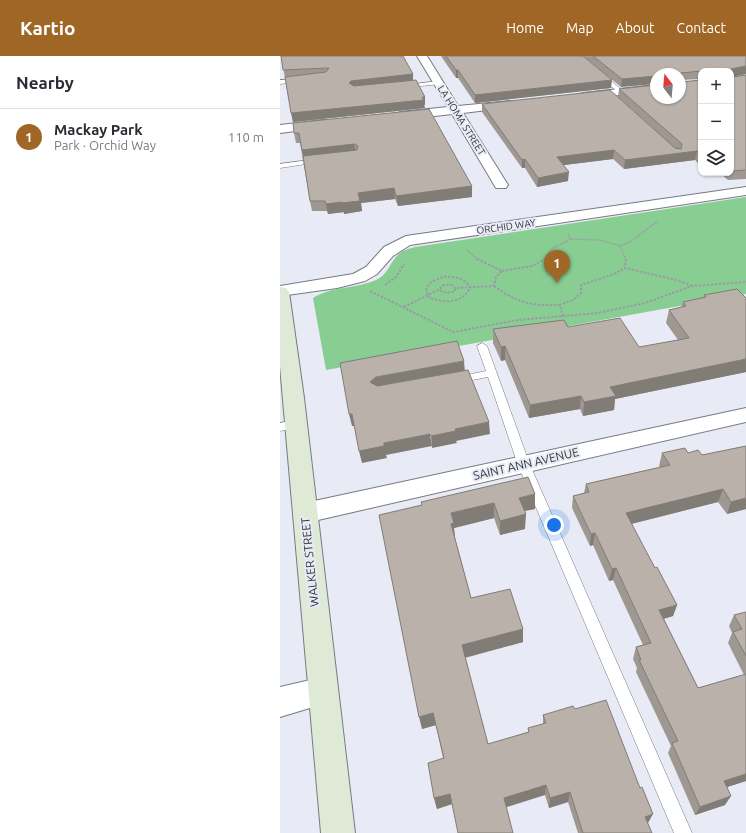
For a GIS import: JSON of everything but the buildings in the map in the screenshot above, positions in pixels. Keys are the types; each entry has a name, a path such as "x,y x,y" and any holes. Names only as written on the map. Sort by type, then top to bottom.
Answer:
{"main road":[{"name":"WALKER STREET","path":"280,291 288,425 305,513 338,833"}],"street":[{"name":"LA HOMA STREET","path":"422,56 501,185"},
{"path":"571,97 616,96 650,89"},
{"path":"387,117 522,103"},
{"path":"280,129 333,123"},
{"name":"ORCHID WAY","path":"280,291 346,281 366,274 377,267 382,258 395,246 406,241 746,191"},
{"name":"SAINT ANN AVENUE","path":"305,513 746,415"},
{"path":"280,702 323,691"}],"lane":[{"path":"578,56 616,96"},
{"path":"280,82 303,80"},
{"path":"393,87 438,83"},
{"path":"280,166 326,160"},
{"path":"482,346 524,465 683,833"},
{"path":"447,382 492,373"}],"path":[{"path":"494,286 496,277 502,271 513,267 535,266 546,260 550,251 556,246 571,239 600,240 620,246 630,242 658,222 657,217"},
{"path":"565,231 571,239"},
{"path":"464,245 476,259 502,271"},
{"path":"620,246 626,257 625,268"},
{"path":"440,290 441,286 446,284 455,286 455,288 494,286 509,298 520,303 544,307 558,306 573,300 581,293 581,285 592,279 616,274 625,268 676,280 692,286"},
{"path":"444,277 457,278 468,283 470,287 467,294 463,298 450,301 436,300 427,294 426,286 436,279 444,277"},
{"path":"444,277 446,284"},
{"path":"372,292 453,332 518,320 598,314 661,298 692,286 746,282"},
{"path":"404,307 427,294 440,290 442,292 451,293 455,291 455,288"},
{"path":"558,306 563,317"}],"green space":[{"path":"746,197 746,294 326,370 313,298 328,291 368,283 380,278 398,255 404,250 415,247"}],"place":[{"name":"Mackay Park","path":"557,283"}]}
